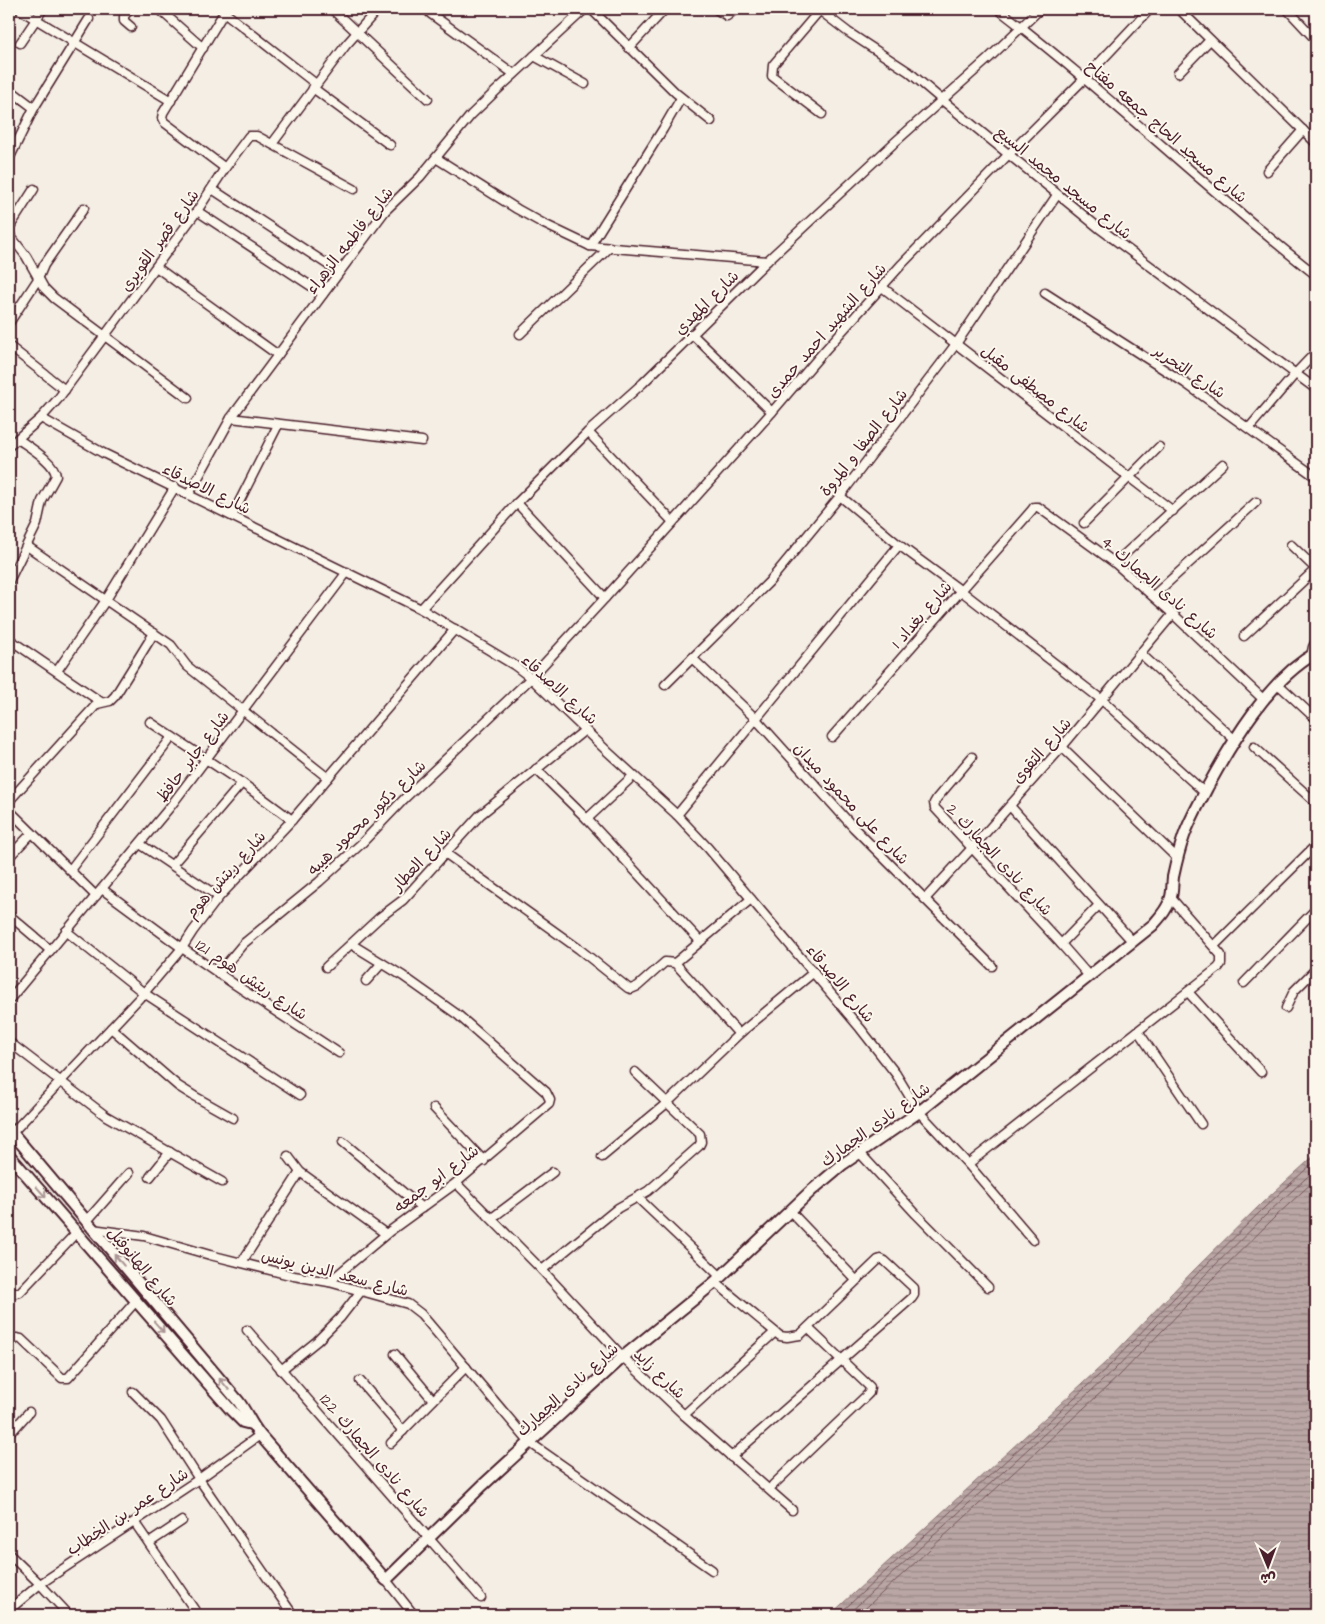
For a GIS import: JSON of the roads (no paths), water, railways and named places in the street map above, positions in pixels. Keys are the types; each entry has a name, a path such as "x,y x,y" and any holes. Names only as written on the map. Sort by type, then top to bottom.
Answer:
{"street":[{"path":"19,9 171,101"},
{"path":"20,43 43,9"},
{"path":"130,9 124,16 124,20 131,27"},
{"path":"159,9 203,48"},
{"path":"332,9 428,100"},
{"path":"272,144 346,45 378,9"},
{"path":"429,9 431,14 514,74"},
{"name":"شارع فاطمه الزهراء","path":"190,494 231,418 385,211 420,177 471,115 585,9"},
{"path":"591,9 680,98 711,121"},
{"path":"630,48 665,9"},
{"path":"716,9 727,16 736,9"},
{"name":"شارع مسجد الحاج جمعه مفتاح","path":"998,9 1086,78 1217,194 1316,275"},
{"name":"شارع المهدي","path":"421,609 517,503 588,432 643,383 767,261 1040,9"},
{"name":"شارع الشهيد احمد حمدى","path":"530,678 605,598 908,257 1008,154 1086,78 1150,9"},
{"path":"1179,9 1316,143"},
{"path":"1287,9 1316,40"},
{"path":"225,168 164,122 162,118 163,113 225,10 315,86 390,145"},
{"path":"822,114 772,76 772,70 773,65 823,10"},
{"name":"شارع مسجد محمد السبع","path":"823,10 848,32 909,72 1105,233 1316,389"},
{"path":"9,160 34,108 90,18"},
{"path":"1178,73 1210,40"},
{"path":"534,56 585,84"},
{"path":"9,88 34,108"},
{"path":"590,246 663,129 680,98"},
{"path":"1267,171 1303,130"},
{"name":"شارع قصر القويرى","path":"9,446 41,418 65,390 198,211 225,168 249,136 257,136 354,189"},
{"path":"436,158 524,212 590,246 767,261"},
{"path":"9,228 34,189"},
{"path":"212,189 339,272"},
{"name":"شارع الصفا و المروة","path":"665,685 769,582 840,496 956,344 1058,195"},
{"path":"10,318 84,208"},
{"path":"198,211 323,294"},
{"path":"9,234 26,256 44,288 54,298 188,398"},
{"path":"520,334 610,247"},
{"path":"156,267 278,354"},
{"name":"شارع مصطفى مقبل","path":"882,287 1173,511"},
{"name":"شارع التحرير","path":"1045,293 1185,383 1316,477"},
{"path":"692,334 772,412"},
{"path":"9,346 65,390"},
{"path":"1249,428 1316,352"},
{"name":"شارع الاصدقاء","path":"41,418 103,453 190,494 421,609 514,665 530,678 677,815 708,848 814,972 896,1074 919,1112 968,1164 1033,1240"},
{"path":"231,418 422,441"},
{"path":"232,516 278,424"},
{"path":"588,432 673,522"},
{"path":"9,581 37,524 42,501 54,481 55,471 49,463 18,439"},
{"path":"1084,523 1159,447"},
{"path":"1115,563 1223,464"},
{"path":"57,671 106,600 174,487"},
{"path":"840,496 899,545 1102,700 1205,793"},
{"path":"1153,596 1256,502"},
{"path":"517,503 605,598"},
{"name":"شارع نادى الجمارك 4","path":"1032,510 1034,507 1041,508 1115,563 1173,614 1264,700"},
{"name":"شارع بغداد 1","path":"832,737 1032,510"},
{"path":"677,815 899,545"},
{"path":"1244,636 1316,569 1291,545"},
{"path":"27,546 171,645 187,666 328,778"},
{"name":"شارع جابر حافظ","path":"9,1000 140,844 207,759 347,572"},
{"name":"شارع التقوى","path":"924,899 1062,747 1173,614"},
{"name":"شارع ريتش هوم","path":"10,1131 144,992 182,948 201,919 219,897 292,820 455,629"},
{"path":"9,801 97,704 110,701 115,696 154,633"},
{"path":"9,638 101,702"},
{"path":"1313,654 1313,647 1316,641"},
{"path":"1140,653 1235,740"},
{"name":"شارع نادى الجمارك","path":"386,1580 529,1442 623,1357 718,1279 791,1212 811,1190 859,1152 919,1112 1153,925 1164,913 1171,898 1177,858 1190,821 1235,740 1278,684 1313,654"},
{"name":"شارع على محمود ميدان","path":"692,658 755,718 854,828 992,966"},
{"name":"شارع دكتور محمود هيبه","path":"218,974 243,944 326,876 362,843 407,796 530,678"},
{"path":"1278,684 1316,719"},
{"path":"150,722 242,783 292,820"},
{"name":"شارع العطار","path":"326,967 379,918 403,900 480,815 585,730"},
{"path":"70,870 172,736"},
{"path":"1062,747 1177,858"},
{"path":"1254,747 1316,803"},
{"name":"شارع نادى الجمارك 2","path":"972,758 937,798 934,803 935,808 1089,976"},
{"path":"536,769 587,819 700,941"},
{"path":"587,819 633,776"},
{"path":"172,865 242,783"},
{"path":"1010,806 1133,942"},
{"path":"9,810 96,896"},
{"path":"9,857 32,833"},
{"path":"140,844 219,897"},
{"path":"1214,946 1316,845"},
{"path":"445,853 579,949 630,989 638,986 665,962 675,963 739,1034"},
{"name":"شارع ريتش هوم 121","path":"102,889 218,974 339,1053"},
{"path":"968,1164 1188,992 1221,964 1221,954 1171,898"},
{"path":"675,963 751,899"},
{"path":"1061,944 1099,905"},
{"path":"1244,983 1316,910"},
{"path":"9,915 50,950"},
{"path":"66,931 144,992 300,1095"},
{"path":"351,944 382,963 366,981"},
{"name":"شارع ابو جمعه","path":"329,1282 386,1234 484,1160 549,1104 550,1100 546,1092 458,1015 382,963"},
{"path":"1286,1008 1294,991 1316,969"},
{"path":"602,1157 667,1103 739,1034 814,972"},
{"path":"1188,992 1261,1072"},
{"path":"111,1028 178,1086 233,1118"},
{"path":"1138,1031 1201,1124"},
{"path":"9,1042 106,1116 222,1182"},
{"path":"542,1270 618,1208 638,1198 655,1185 699,1146 701,1142 700,1134 635,1072"},
{"path":"434,1108 484,1160"},
{"name":"شارع الهانوفيل","path":"10,1131 244,1408 251,1424 260,1435 414,1615"},
{"path":"343,1142 422,1208"},
{"path":"150,1177 170,1152"},
{"path":"859,1152 916,1214 988,1287"},
{"name":"شارع الهانوفيل","path":"9,1155 237,1417 243,1422 251,1424"},
{"path":"288,1156 300,1172 386,1234"},
{"path":"242,1262 300,1172"},
{"path":"492,1218 553,1172"},
{"path":"89,1225 129,1173"},
{"name":"شارع زايد","path":"456,1183 542,1270 623,1357 684,1415 792,1510"},
{"path":"638,1198 718,1279 775,1332 786,1337 800,1335 878,1260 881,1259 914,1288 914,1295 731,1457"},
{"path":"791,1212 856,1280"},
{"name":"شارع سعد الدين يونس","path":"89,1225 144,1236 294,1276 329,1282 400,1301 415,1308 529,1442 712,1570"},
{"path":"9,1288 15,1293 20,1292 76,1233"},
{"path":"281,1370 317,1341 334,1324 360,1291"},
{"path":"9,1345 16,1338 22,1339 62,1378 68,1378 136,1301"},
{"path":"773,1485 869,1393 870,1387 808,1328"},
{"name":"شارع نادى الجمارك 122","path":"247,1330 481,1598"},
{"path":"684,1415 775,1332"},
{"path":"395,1354 433,1400"},
{"path":"390,1443 466,1367"},
{"path":"360,1381 403,1431"},
{"path":"134,1392 161,1420 199,1479 293,1615"},
{"path":"9,1431 14,1429 29,1412"},
{"name":"شارع عمر بن الخطاب","path":"9,1610 40,1584 135,1523 260,1435"},
{"path":"149,1542 182,1521"},
{"path":"135,1523 198,1615"},
{"path":"9,1554 69,1615"}],"water":[{"path":"1316,1154 1316,1615 830,1615 1106,1362 1192,1272 1262,1203"}]}
